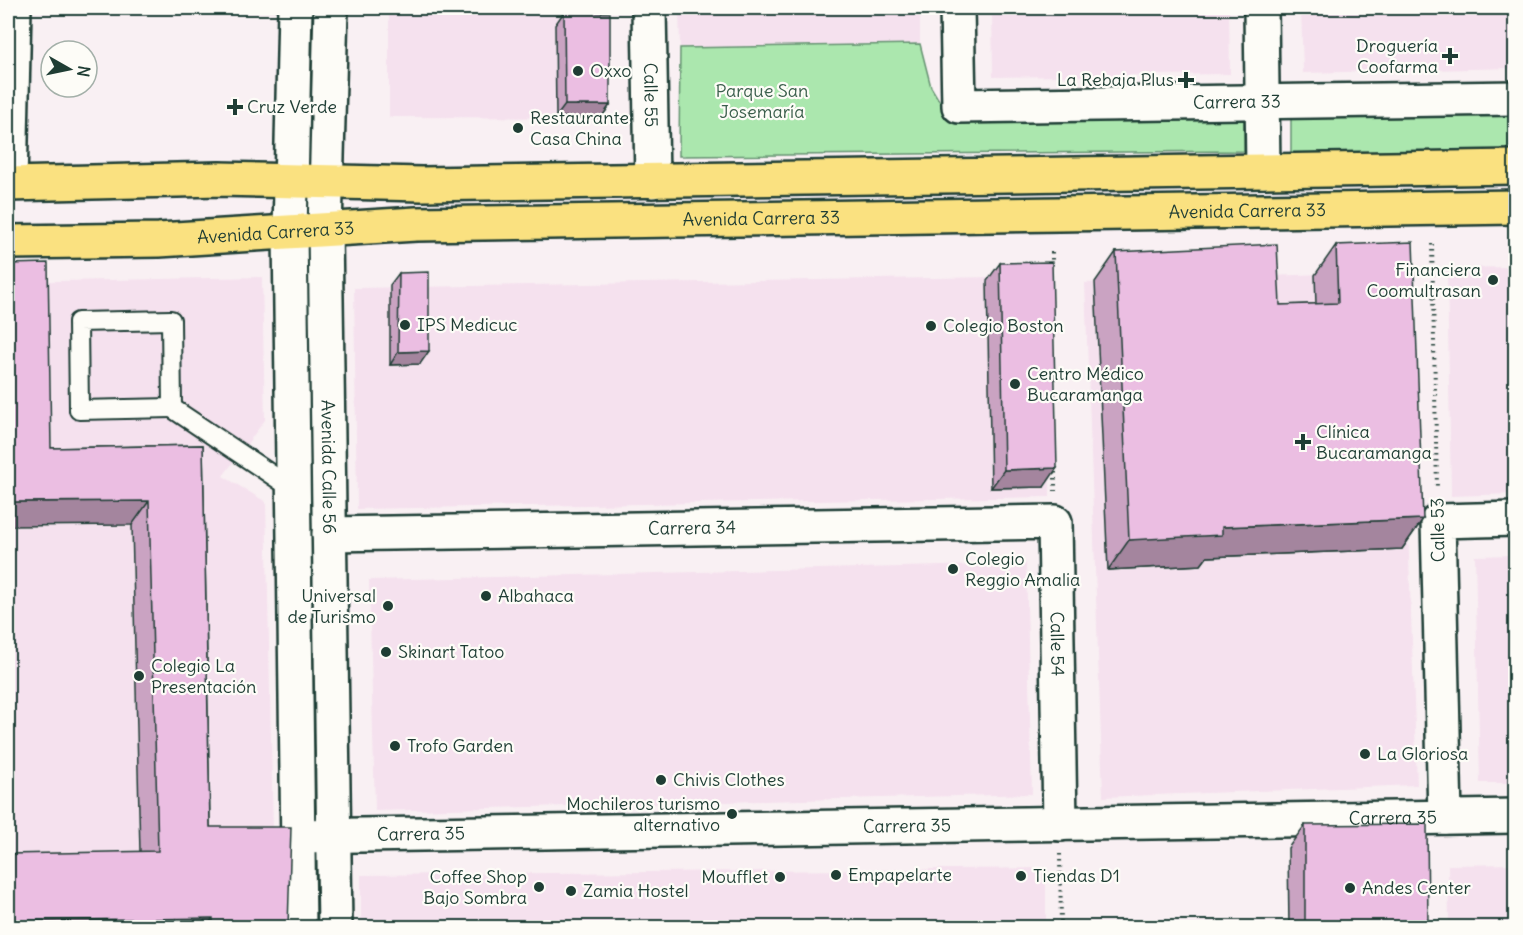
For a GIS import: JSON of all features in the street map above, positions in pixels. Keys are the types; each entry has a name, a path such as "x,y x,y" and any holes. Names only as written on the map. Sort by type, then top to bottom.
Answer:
{"main road":[{"path":"9,184 219,179 422,184 1515,167"},
{"name":"Avenida Carrera 33","path":"8,242 159,240 416,224 1515,207"}],"street":[{"path":"9,184 14,8"},
{"name":"Avenida Calle 56","path":"295,8 290,232 299,927"},
{"name":"Avenida Calle 56","path":"331,8 325,230 335,927"},
{"name":"Calle 55","path":"649,8 652,181"},
{"name":"Carrera 33","path":"957,8 959,106 1515,98"},
{"path":"1261,8 1263,171"},
{"path":"1438,521 1515,519"},
{"name":"Calle 53","path":"1438,521 1445,817"},
{"name":"Carrera 34","path":"329,534 1055,522"},
{"name":"Calle 54","path":"1055,522 1060,824"},
{"name":"Carrera 35","path":"298,836 1515,816"}],"lane":[{"path":"172,408 171,320 78,322 79,410 172,408 293,489"}],"path":[{"name":"Calle 53","path":"1432,244 1438,521"},
{"path":"1052,252 1052,275"},
{"path":"1055,463 1055,522"},
{"path":"1060,824 1061,927"}],"shaded area":[{"path":"389,8 601,8 601,118 389,117"},
{"path":"679,8 920,8 920,44 680,48"},
{"path":"992,8 1229,8 1230,74 993,77"},
{"path":"1301,8 1515,8 1515,68 1303,73"},
{"path":"1515,267 1515,494 1451,496 1447,268"},
{"path":"1399,271 1417,785 1103,797 1085,283"},
{"path":"1047,276 1050,497 357,509 354,288"},
{"name":"Colegio La Presentación","path":"262,277 265,420 223,476 266,502 275,927 8,927 8,282"},
{"path":"1515,555 1515,783 1480,783 1475,556"},
{"path":"1026,564 1032,794 375,811 369,580"},
{"path":"1515,864 1515,927 1449,927 1448,865"},
{"path":"1046,868 1046,927 361,927 361,875"}],"green space":[{"name":"Parque San Josemaría","path":"920,44 931,87 949,117 1244,118 1244,151 679,156 680,48"},
{"path":"1515,111 1515,151 1291,155 1291,116"}],"building":[{"name":"Oxxo","path":"564,12 610,13 610,105 565,105"},
{"path":"1413,242 1423,519 1222,527 1222,535 1129,540 1116,252 1277,244 1280,305 1338,303 1336,245"},
{"name":"Centro Médico Bucaramanga","path":"1052,262 1057,468 1004,470 1000,263"},
{"path":"48,263 51,448 203,445 210,827 291,827 288,927 213,927 213,918 8,921 8,854 158,851 149,501 8,502 8,264"},
{"path":"429,272 429,351 398,352 399,273"},
{"name":"Andes Center","path":"1427,824 1428,927 1305,927 1305,825"}],"place":[{"name":"Droguería Coofarma","path":"1450,56"},
{"name":"Oxxo","path":"578,71"},
{"name":"La Rebaja Plus","path":"1186,80"},
{"name":"Cruz Verde","path":"235,107"},
{"name":"Restaurante Casa China","path":"518,128"},
{"name":"Financiera Coomultrasan","path":"1493,280"},
{"name":"IPS Medicuc","path":"405,325"},
{"name":"Colegio Boston","path":"931,326"},
{"name":"Centro Médico Bucaramanga","path":"1015,384"},
{"name":"Clínica Bucaramanga","path":"1303,442"},
{"name":"Colegio Reggio Amalia","path":"953,569"},
{"name":"Albahaca","path":"486,596"},
{"name":"Universal de Turismo","path":"388,606"},
{"name":"Skinart Tatoo","path":"386,652"},
{"name":"Colegio La Presentación","path":"139,676"},
{"name":"Trofo Garden","path":"395,746"},
{"name":"La Gloriosa","path":"1365,754"},
{"name":"Chivis Clothes","path":"661,780"},
{"name":"Mochileros turismo alternativo","path":"732,814"},
{"name":"Empapelarte","path":"836,875"},
{"name":"Tiendas D1","path":"1021,876"},
{"name":"Moufflet","path":"780,877"},
{"name":"Coffee Shop Bajo Sombra","path":"539,887"},
{"name":"Andes Center","path":"1350,888"},
{"name":"Zamia Hostel","path":"571,891"}]}
